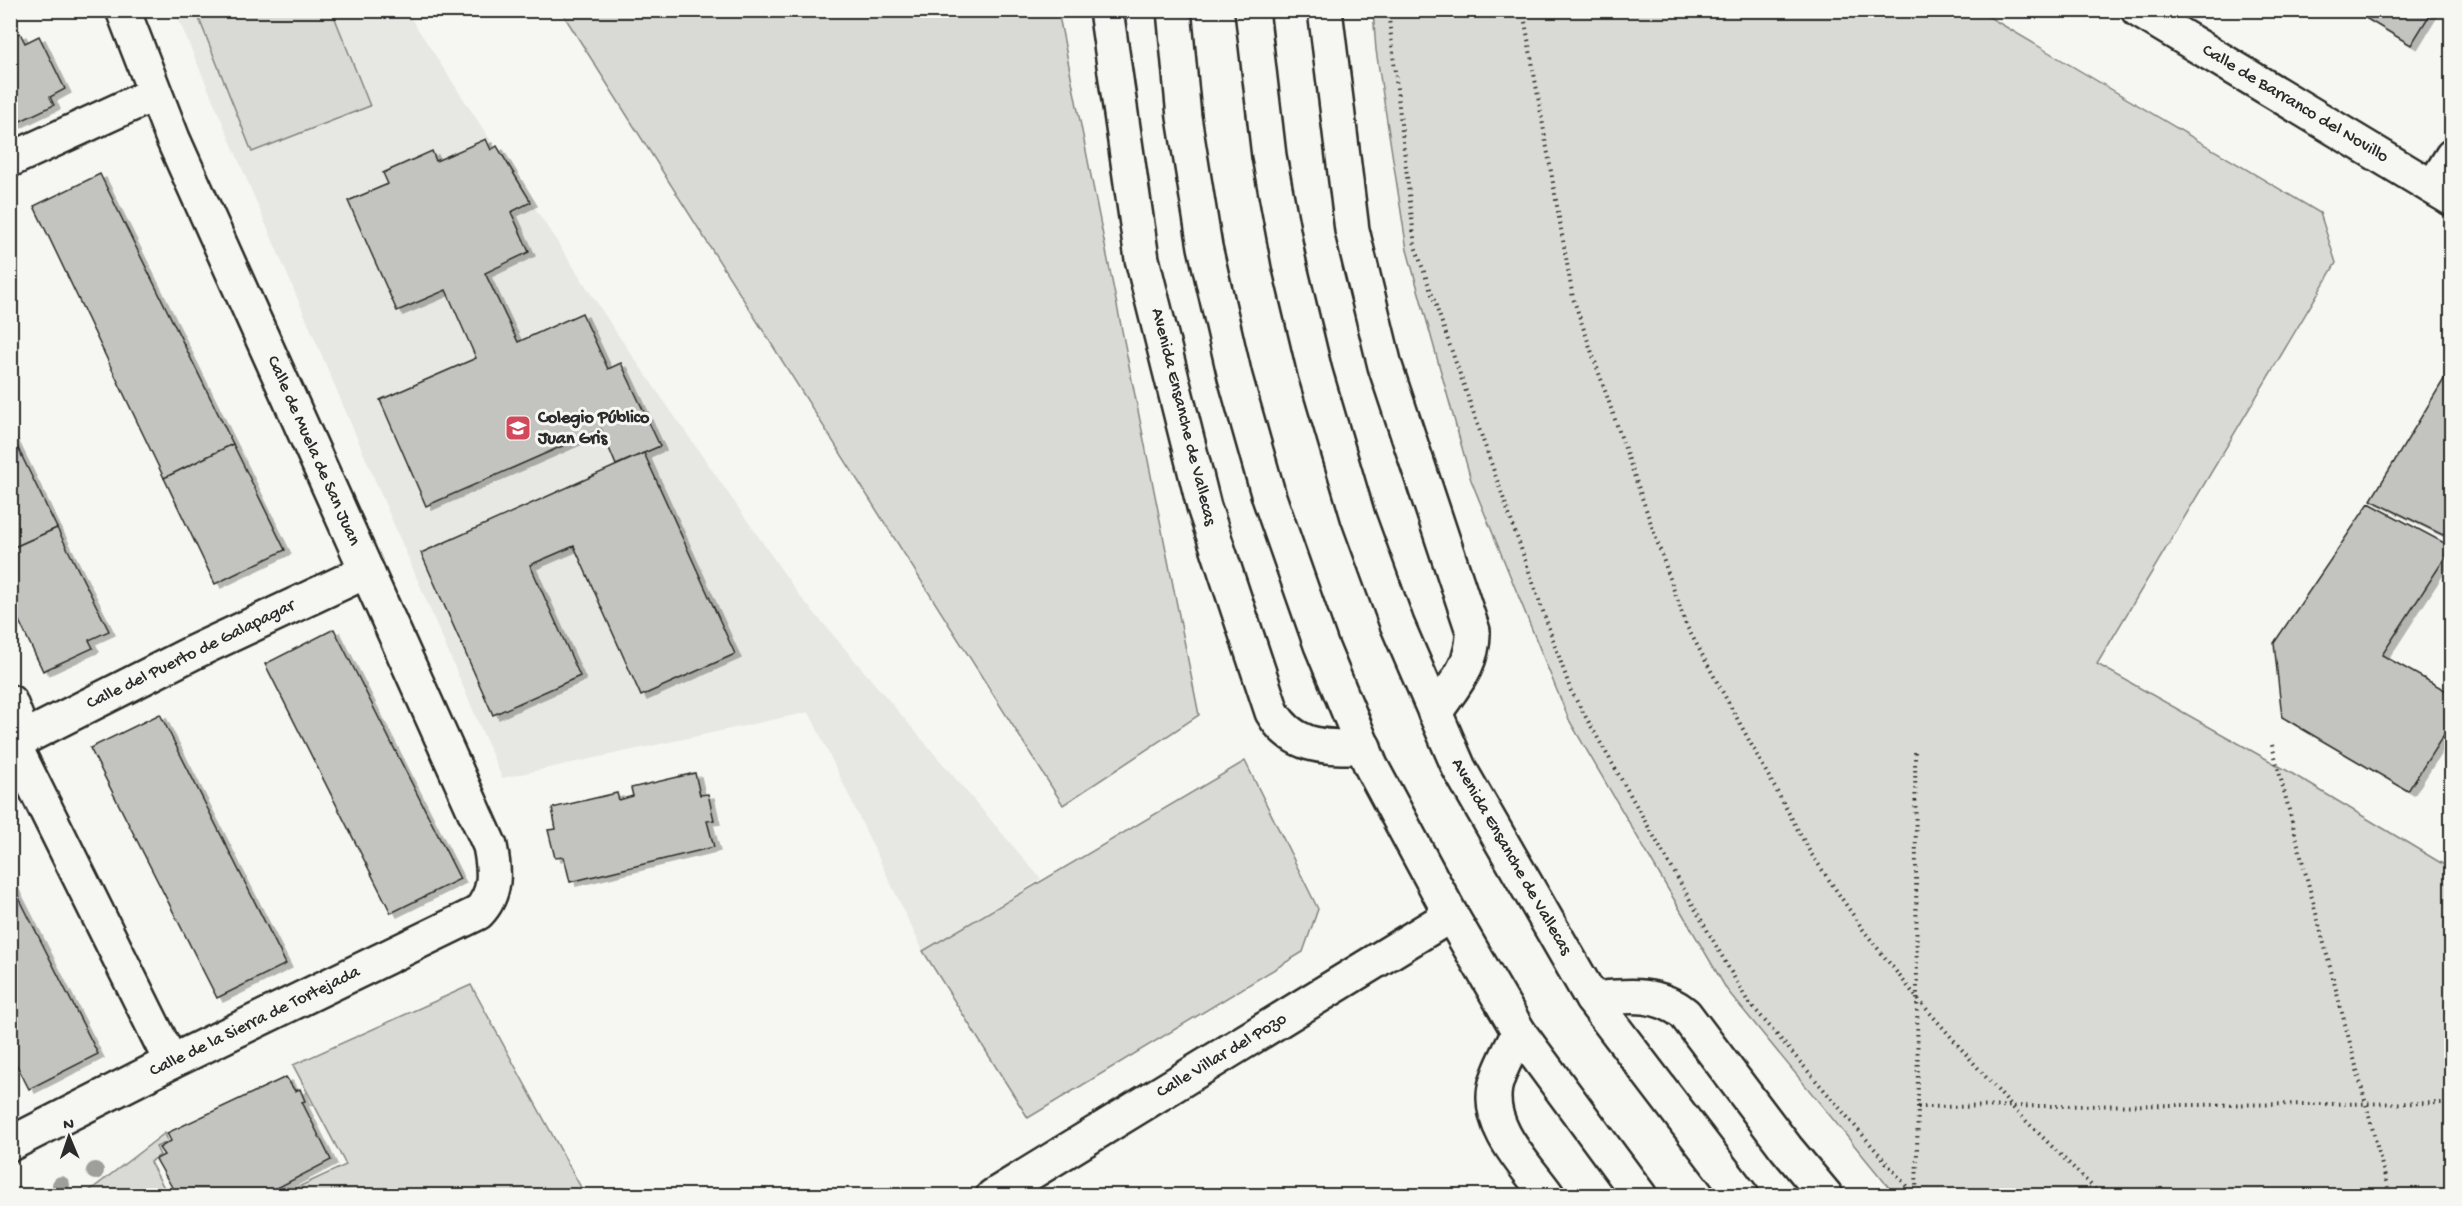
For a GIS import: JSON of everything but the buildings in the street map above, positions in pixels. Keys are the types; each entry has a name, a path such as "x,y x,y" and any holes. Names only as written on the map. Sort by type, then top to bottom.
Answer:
{"street":[{"name":"Calle de Muela de San Juan","path":"123,10 154,94 490,846 495,869 492,892"},
{"name":"Avenida Ensanche de Vallecas","path":"1106,10 1142,259 1204,507 1272,712 1281,728 1296,739 1329,747 1364,747"},
{"path":"1174,10 1184,117 1205,248 1235,377 1269,497 1320,645 1364,747 1451,915 1519,1032 1640,1196"},
{"name":"Avenida Ensanche de Vallecas","path":"1252,10 1269,156 1289,263 1315,372 1358,517 1397,624 1459,768 1592,999 1742,1196"},
{"path":"1325,10 1352,230 1385,366 1473,631 1474,650 1466,667 1435,713"},
{"name":"Calle de Barranco del Novillo","path":"2138,10 2442,193"},
{"path":"10,160 154,94"},
{"path":"2442,193 2451,156"},
{"name":"Calle del Puerto de Galapagar","path":"14,744 194,652 367,571"},
{"path":"10,702 16,717 14,744 171,1062"},
{"name":"Calle de la Sierra de Tortejada","path":"10,1144 171,1062 478,913 487,903 492,892"},
{"name":"Calle Villar del Pozo","path":"1012,1191 1451,915"},
{"path":"1592,999 1626,995 1656,998 1672,1003 1685,1014 1786,1149 1826,1196"},
{"path":"1519,1032 1495,1086 1493,1108 1499,1127 1548,1196"}],"path":[{"path":"1389,10 1415,246 1571,691 1747,999 1916,1196"},
{"path":"1523,10 1573,298 1686,625 1810,852 1864,931 1917,998 2012,1107 2102,1196"},
{"path":"2272,745 2390,1196"},
{"path":"1915,752 1918,1107 1916,1196"},
{"path":"1918,1107 2451,1103"}],"shaded area":[{"name":"Colegio Público Juan Gris","path":"175,11 406,11 618,335 799,595 1041,879 923,951 809,712 502,778"},
{"path":"196,11 332,11 370,106 252,152"},
{"path":"561,11 1058,11 1199,715 1063,805"},
{"path":"1373,11 1979,11 2320,213 2336,263 2097,664 2286,770 2451,869 2451,1195 1895,1195 1727,990 1569,720 1471,480 1407,250 1376,50"},
{"path":"1245,761 1318,909 1303,952 1028,1118 923,951"},
{"path":"471,985 585,1195 281,1195 346,1165 293,1065"},
{"path":"165,1133 168,1142 156,1147 160,1155 150,1162 168,1195 84,1195"}],"place":[{"name":"Colegio Público Juan Gris","path":"518,428"}]}
